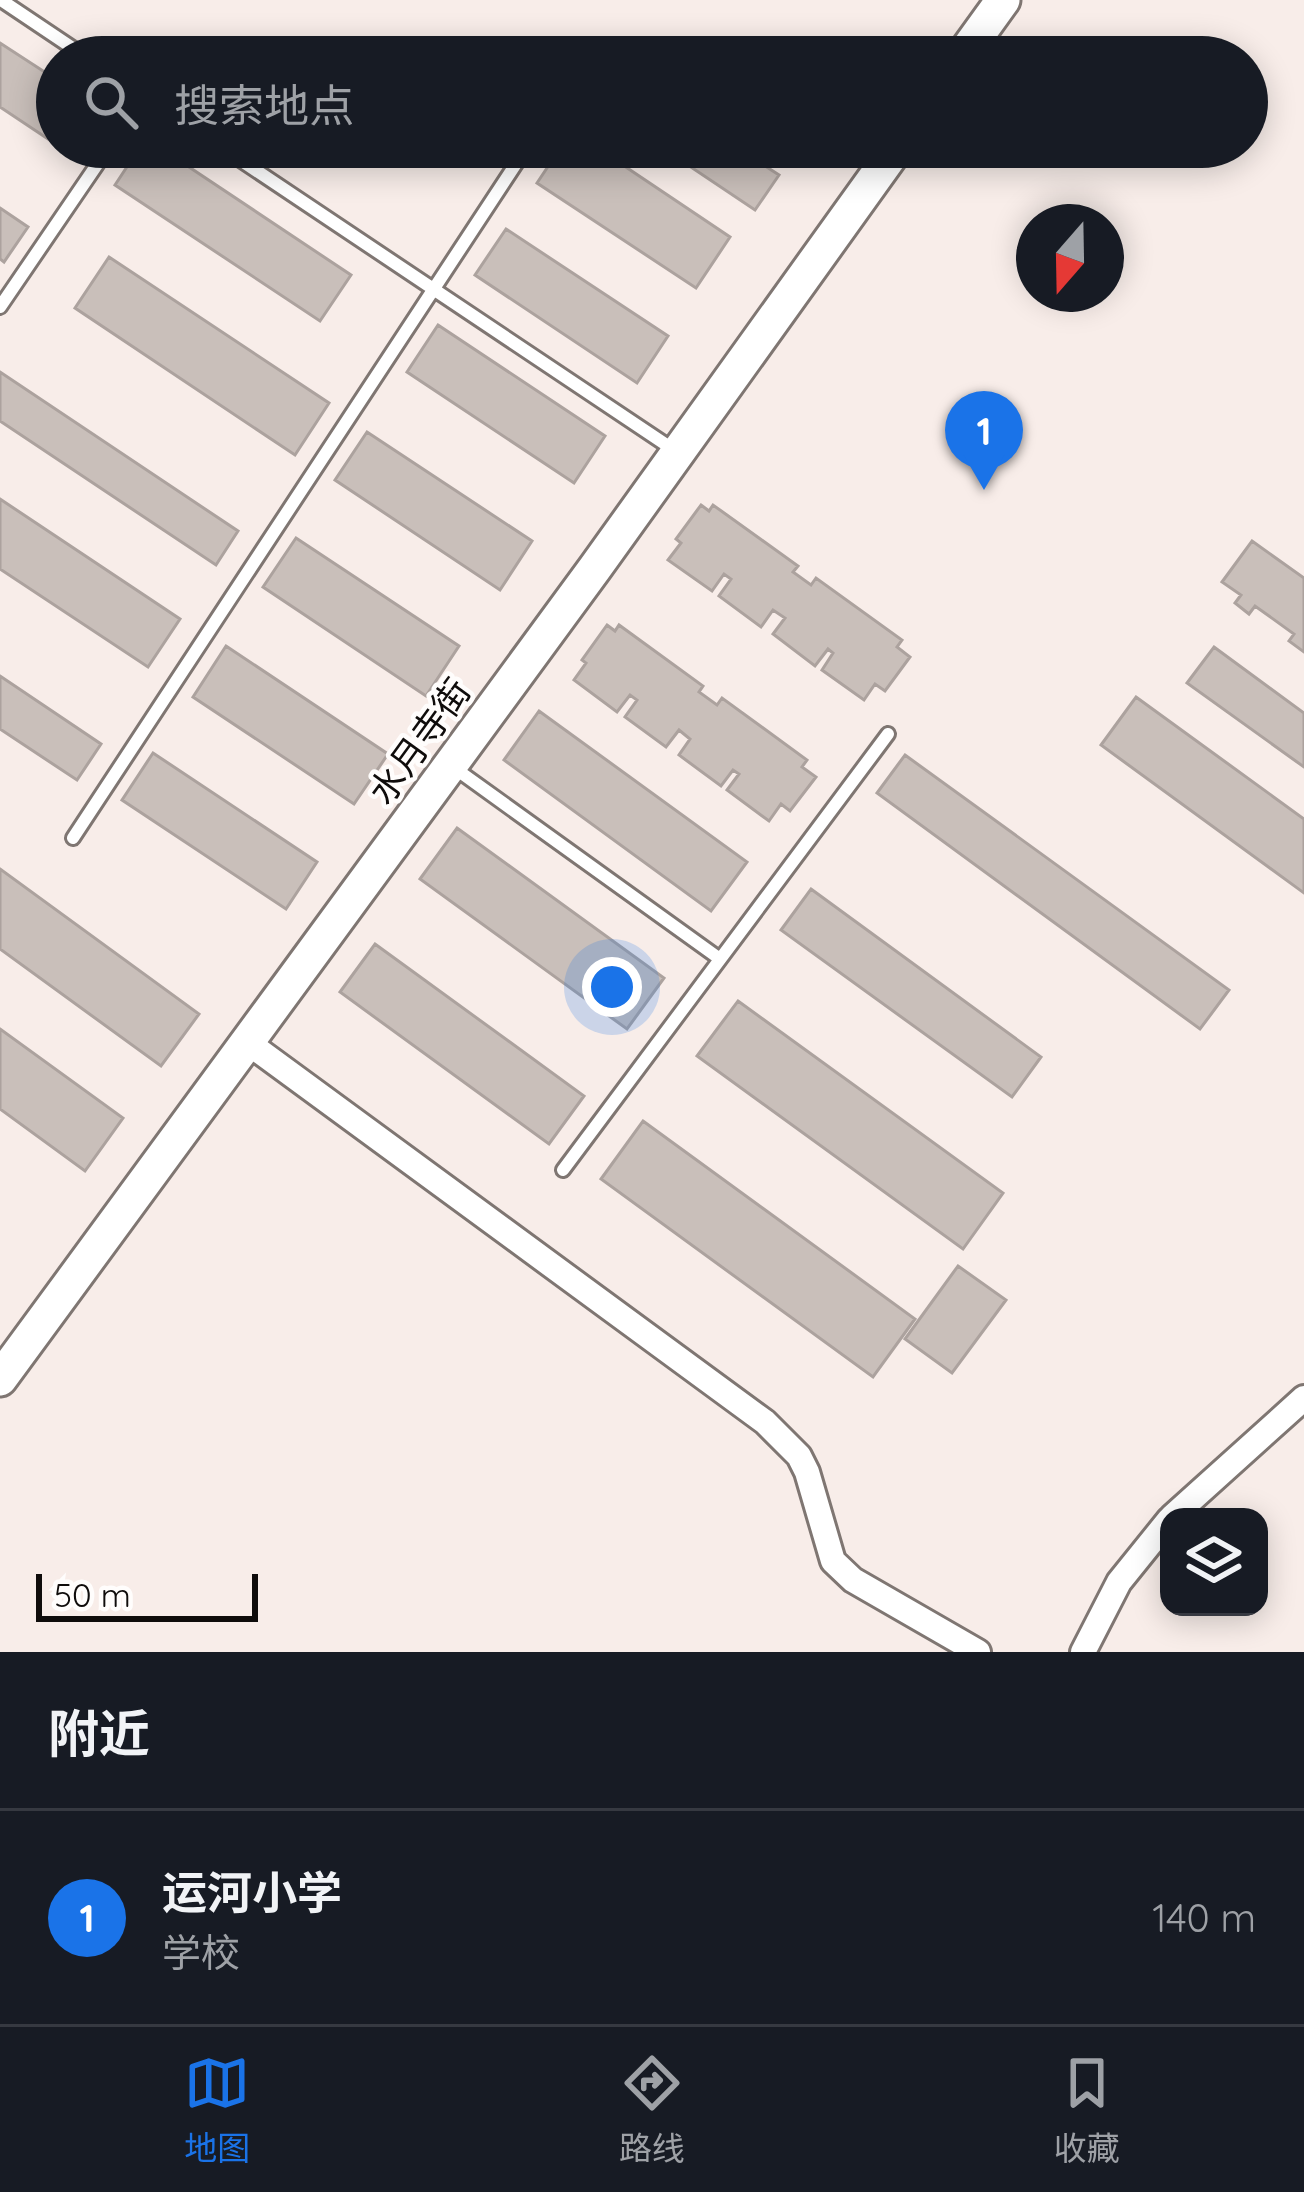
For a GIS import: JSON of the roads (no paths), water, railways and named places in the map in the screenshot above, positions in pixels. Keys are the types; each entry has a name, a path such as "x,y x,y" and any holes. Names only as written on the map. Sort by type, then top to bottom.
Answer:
{"street":[{"path":"977,36 1003,0"},
{"name":"水月寺街","path":"0,1379 882,168"},
{"path":"248,1042 765,1422 799,1456 833,1561 853,1580 978,1652"},
{"path":"1182,1508 1304,1398"},
{"path":"1083,1652 1119,1582 1160,1532"}],"lane":[{"path":"1,0 55,36"},
{"path":"0,307 95,168"},
{"path":"252,168 678,453"},
{"path":"74,838 512,168"},
{"path":"562,1170 888,734"},
{"path":"450,765 720,958"}],"place":[{"name":"运河小学","path":"984,490"}]}
